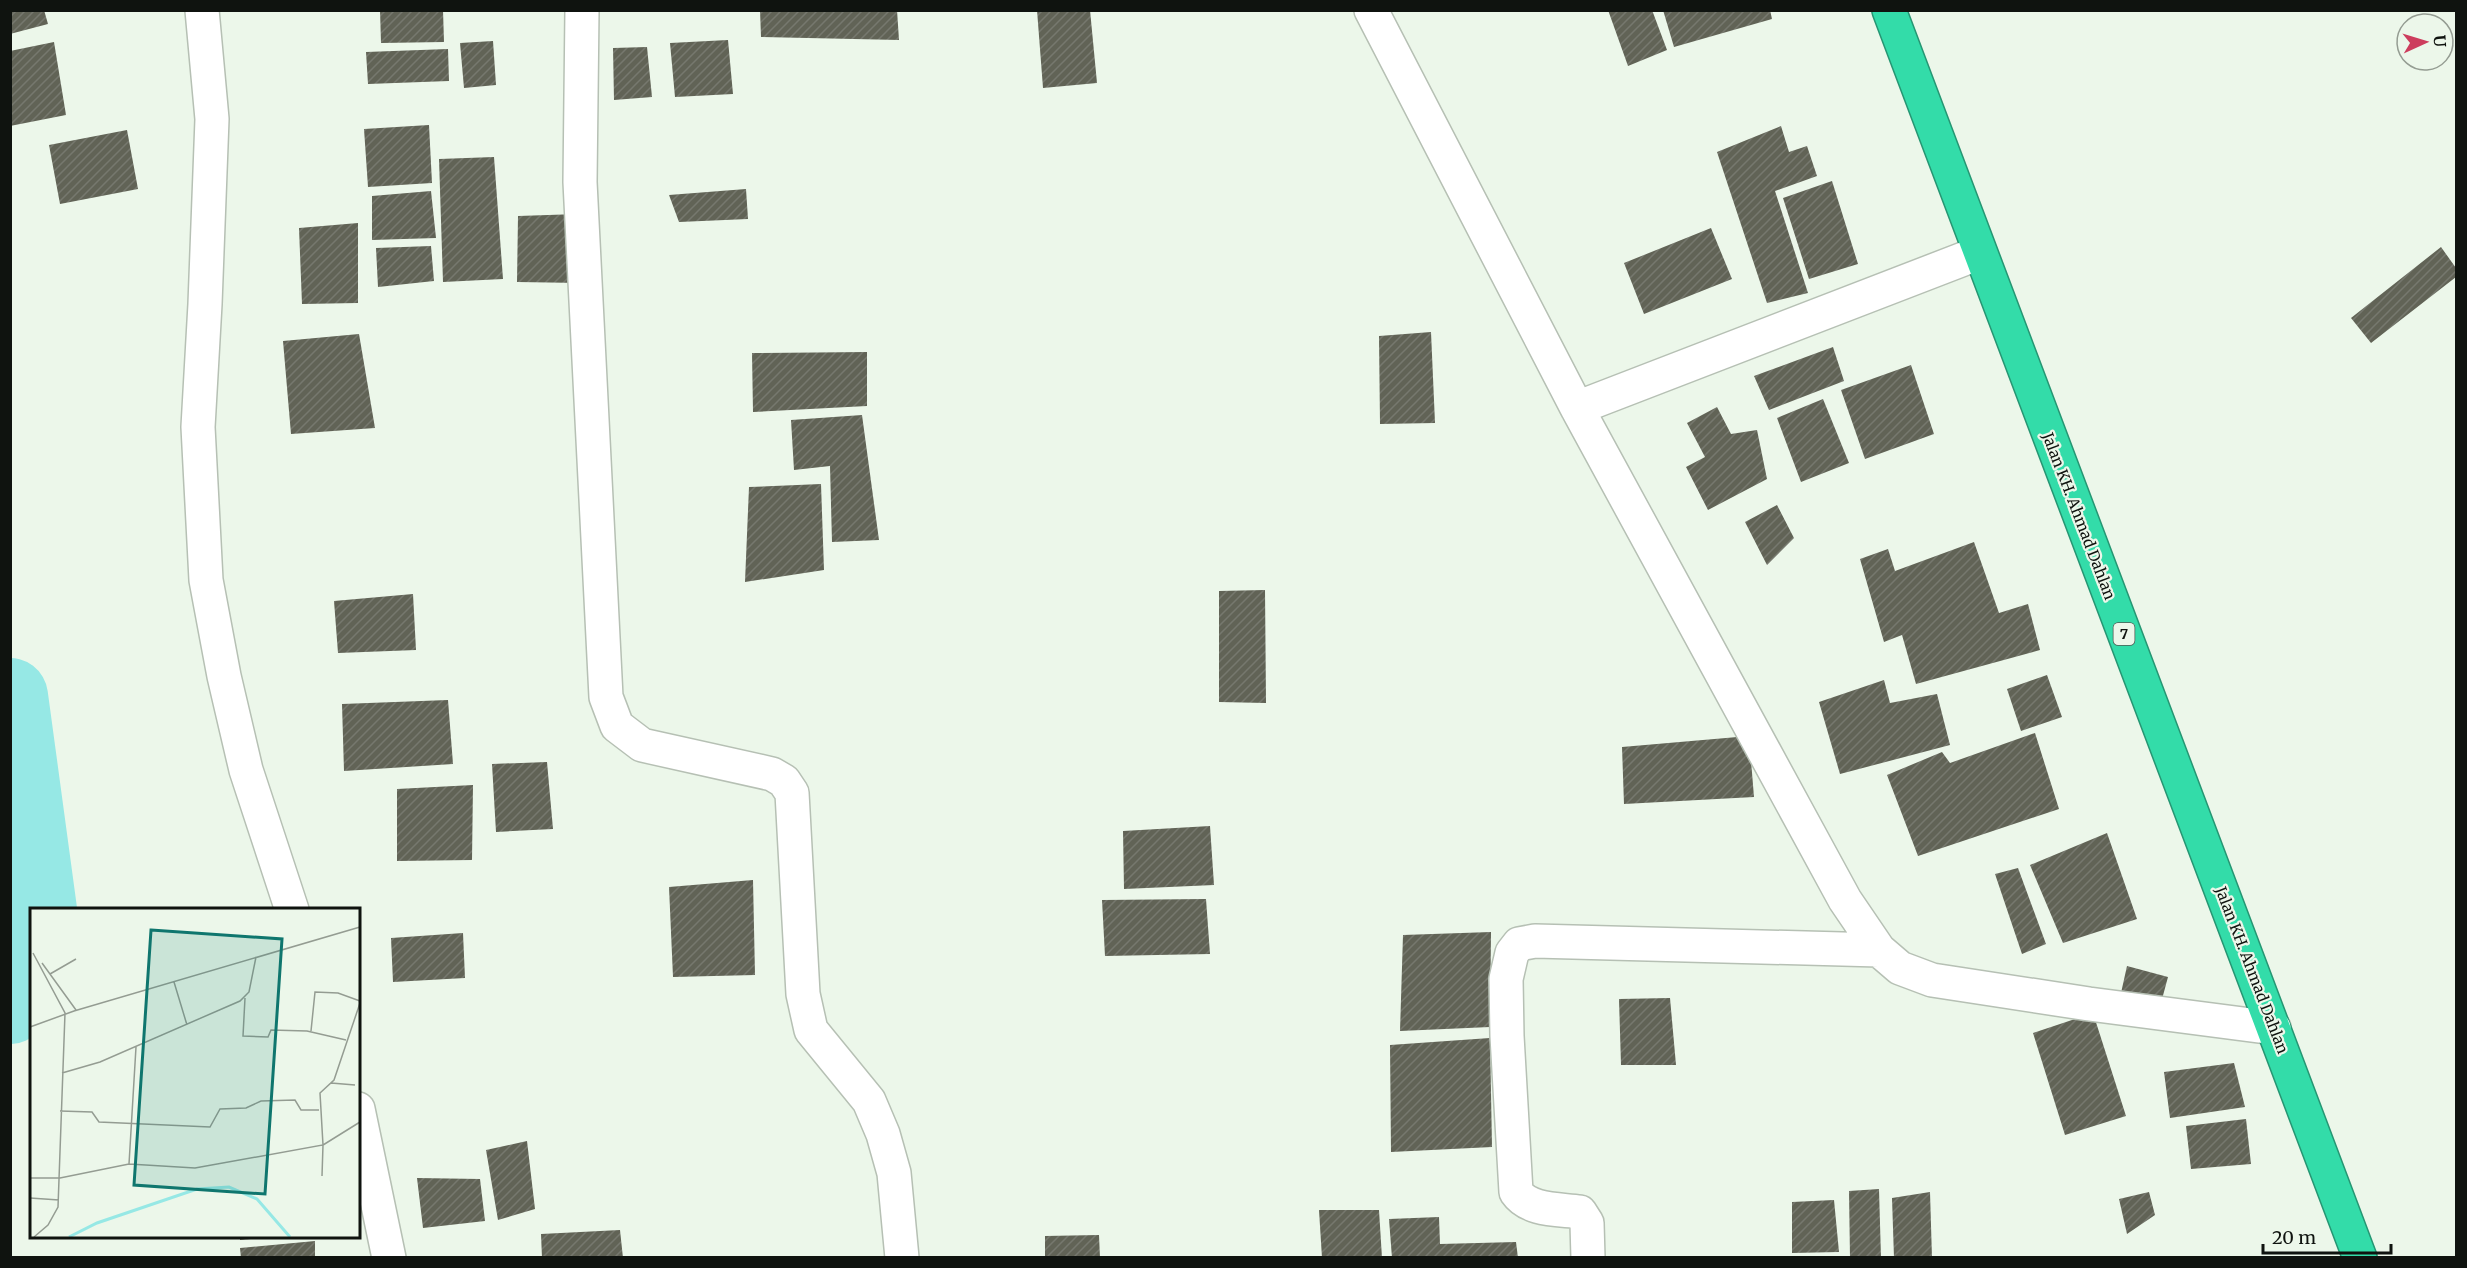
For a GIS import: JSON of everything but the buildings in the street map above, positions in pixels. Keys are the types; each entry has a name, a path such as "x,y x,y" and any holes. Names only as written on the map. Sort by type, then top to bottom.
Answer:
{"highway":[{"name":"Jalan KH. Ahmad Dahlan","path":"1889,10 2360,1257"}],"street":[{"path":"202,10 212,119 206,304 198,427 206,580 224,676 246,770 292,908"},
{"path":"582,10 580,182 606,697 617,726 642,745 772,774 784,781 792,794 803,994 811,1030 869,1101 883,1134 894,1173 902,1257"},
{"path":"1371,10 1577,408 1845,900 1879,950 1900,968 1932,980 2089,1004 2274,1028"},
{"path":"1577,408 1979,253"},
{"path":"1588,1257 1587,1223 1580,1212 1531,1205 1522,1201 1515,1192 1506,979 1512,953 1519,944 1535,941 1879,950"},
{"path":"360,1119 389,1257"}],"waterway":[{"path":"10,696 39,908"},
{"path":"10,1006 30,951"}]}
